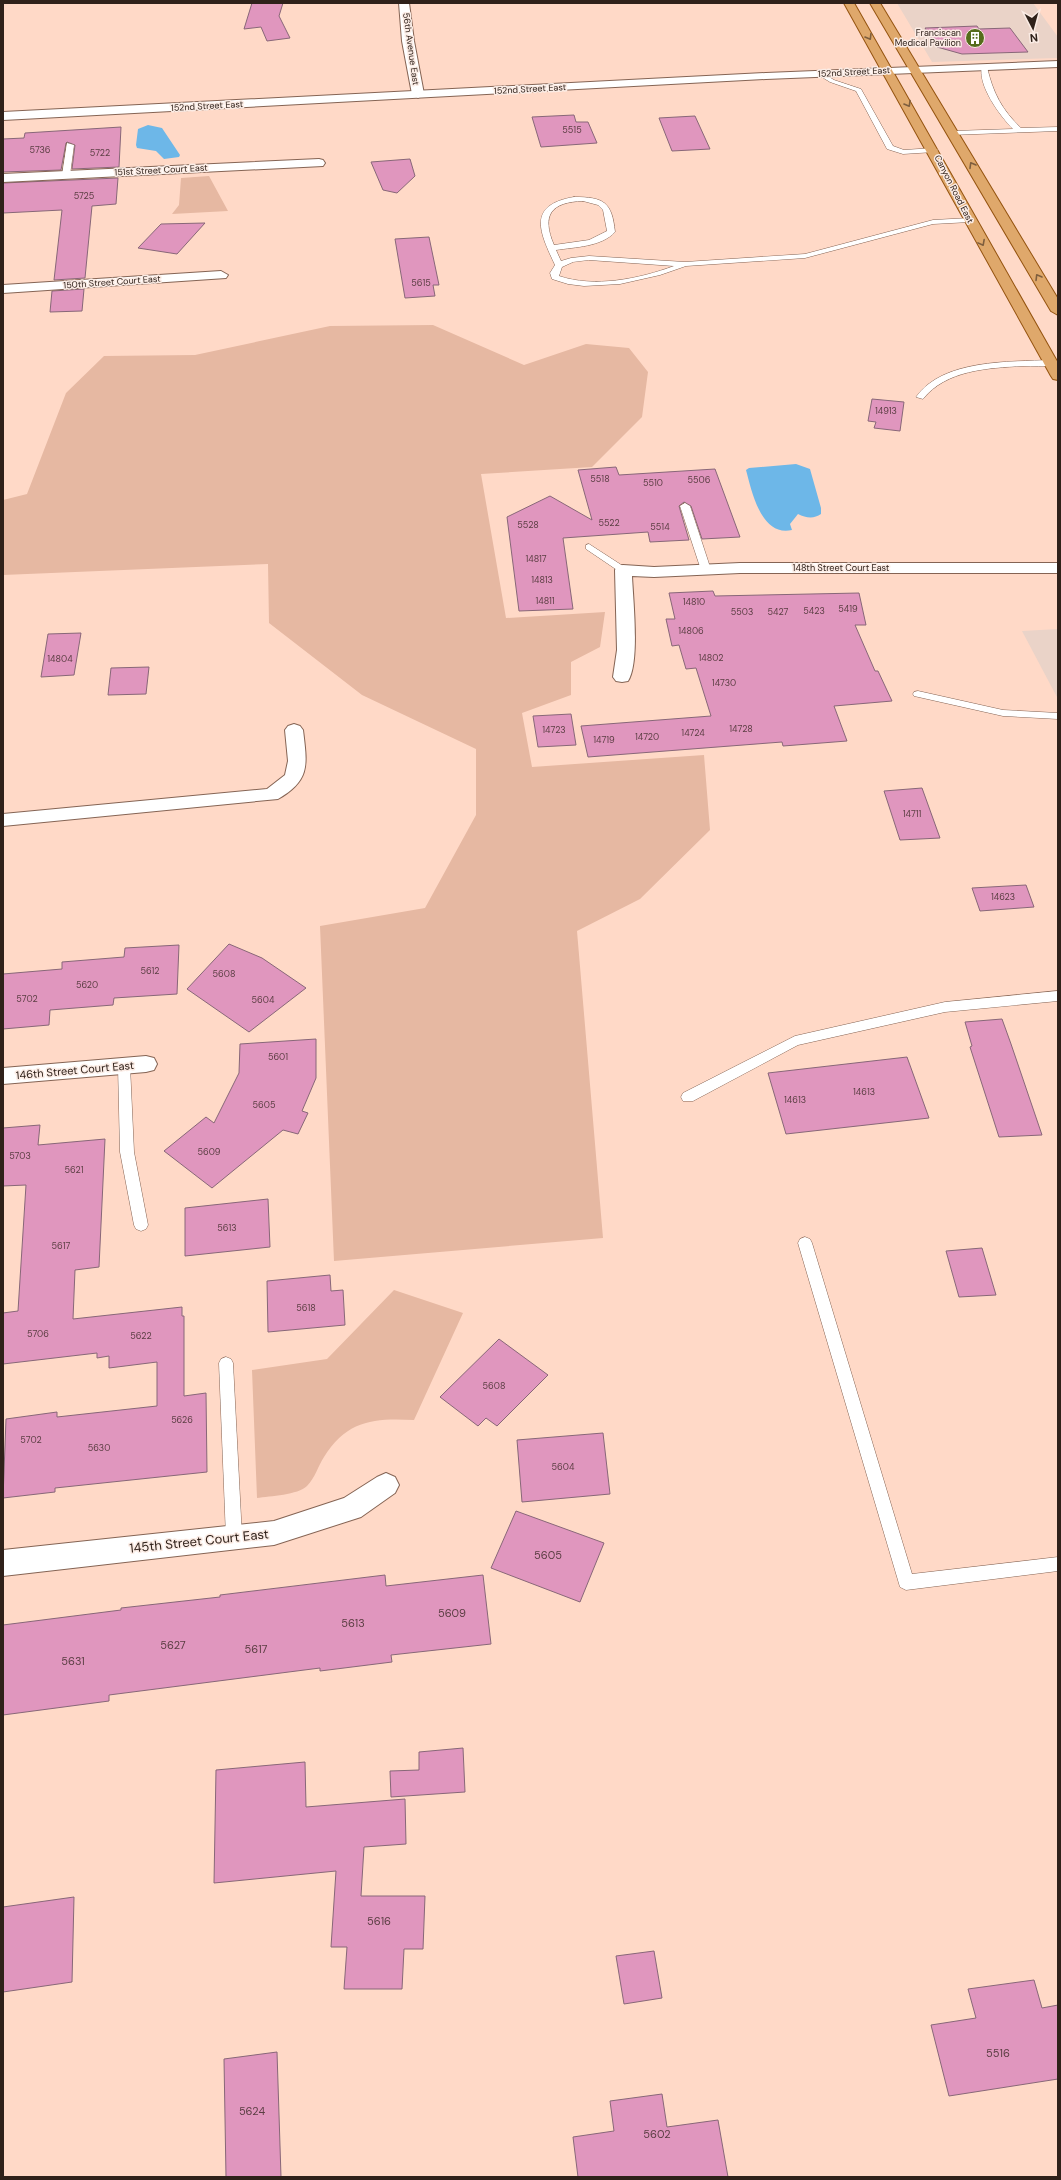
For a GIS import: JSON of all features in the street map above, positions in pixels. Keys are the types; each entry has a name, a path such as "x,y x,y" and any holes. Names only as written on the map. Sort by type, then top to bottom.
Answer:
{"main road":[{"name":"Canyon Road East","path":"849,3 934,150 970,220 1058,376"},
{"path":"875,3 1058,311"}],"street":[{"name":"56th Avenue East","path":"404,3 408,41 418,94"},
{"name":"152nd Street East","path":"3,116 819,73 1058,64"},
{"name":"151st Street Court East","path":"3,178 319,163"},
{"name":"150th Street Court East","path":"3,289 221,275"},
{"name":"148th Street Court East","path":"623,570 654,572 706,570 1058,568"},
{"path":"622,677 626,650 623,570"},
{"path":"3,820 271,795 290,783 298,772 294,730"},
{"name":"146th Street Court East","path":"3,1076 146,1064"},
{"name":"145th Street Court East","path":"3,1563 274,1533 352,1508 386,1486"}],"lane":[{"path":"984,66 993,101 1002,115 1019,130"},
{"path":"819,73 832,81 859,90 890,148 903,152 934,150"},
{"path":"953,133 1058,128"},
{"path":"66,175 70,145"},
{"path":"552,248 592,241 606,236 611,232 606,207 586,199 567,200 552,206 546,213 544,219 552,248 559,265"},
{"path":"685,264 667,272 645,278 583,283 555,277 554,273 559,265 571,260 600,258 685,264 805,256 926,224 970,220"},
{"path":"920,397 932,384 952,375 1004,365 1051,363"},
{"path":"685,506 706,570"},
{"path":"589,547 623,570"},
{"path":"918,694 1003,713 1058,716"},
{"path":"688,1097 795,1041 945,1007 1058,996"},
{"path":"124,1066 127,1152 141,1225"},
{"path":"805,1242 906,1582 1058,1564"},
{"path":"226,1363 234,1537"}],"shaded area":[{"path":"897,3 1033,3 1058,37 1058,58 932,62"},
{"path":"209,176 228,211 172,214 179,205 181,178"},
{"path":"433,325 524,365 586,344 629,348 648,372 642,417 592,467 481,474 506,618 605,612 600,647 571,662 571,695 522,713 532,767 704,755 710,830 640,899 577,931 603,1238 334,1261 320,926 425,908 476,815 476,749 362,695 269,623 268,564 3,575 3,500 27,494 66,393 104,356 195,355 330,326"},
{"path":"1058,629 1058,699 1022,631"},
{"path":"394,1290 463,1313 414,1420 400,1419 374,1421 352,1429 342,1435 333,1445 324,1457 312,1479 303,1489 276,1496 257,1498 252,1370 327,1359"}],"water":[{"path":"148,125 162,128 180,155 179,157 164,159 156,151 137,148 138,129"},
{"path":"796,464 810,469 821,508 821,514 816,517 810,517 798,514 790,524 792,530 781,530 773,527 765,520 751,490 746,470 749,468"}],"building":[{"path":"252,3 283,3 279,16 290,38 267,41 261,27 244,29"},
{"name":"Franciscan Medical Pavilion","path":"977,26 979,29 1010,28 1028,52 962,54 937,47 925,28"},
{"path":"574,115 576,122 588,122 597,143 541,147 532,117"},
{"path":"695,116 710,149 672,151 659,118"},
{"path":"121,127 119,167 72,169 75,145 67,142 61,170 3,172 3,139 24,138 25,133"},
{"path":"410,159 415,176 397,193 383,190 371,162"},
{"path":"118,178 116,204 92,206 85,278 54,280 62,210 3,213 3,183"},
{"path":"205,223 177,254 138,248 161,224"},
{"path":"429,237 439,285 433,285 435,296 405,298 395,239"},
{"path":"84,289 82,311 50,312 52,291"},
{"path":"872,399 904,402 900,431 874,428 876,422 868,421"},
{"path":"616,467 619,475 715,469 740,537 702,539 691,506 684,502 679,506 689,540 650,542 648,532 563,538 573,609 519,611 507,517 550,496 592,520 578,470"},
{"path":"713,591 715,596 859,593 866,625 855,625 875,671 878,671 892,701 834,706 847,741 783,746 782,742 588,757 581,726 711,716 696,668 686,669 679,645 672,646 666,619 675,619 669,593"},
{"path":"81,633 74,675 41,677 48,634"},
{"path":"149,667 146,694 108,695 111,668"},
{"path":"571,714 576,745 538,747 533,716"},
{"path":"922,788 940,838 900,840 884,791"},
{"path":"1026,885 1034,907 980,911 972,888"},
{"path":"229,944 262,958 306,988 249,1032 187,989"},
{"path":"179,945 177,994 114,998 113,1005 50,1010 49,1025 3,1029 3,974 62,969 62,962 124,957 125,948"},
{"path":"1002,1019 1042,1135 999,1137 970,1047 972,1046 965,1022"},
{"path":"316,1039 316,1078 302,1111 308,1113 298,1134 283,1130 212,1188 164,1151 206,1117 214,1123 239,1073 240,1044"},
{"path":"907,1057 929,1118 786,1134 768,1073"},
{"path":"40,1125 38,1145 105,1139 99,1267 75,1270 73,1319 182,1307 182,1316 184,1316 184,1396 206,1393 207,1472 55,1488 55,1492 3,1498 6,1419 57,1412 57,1417 157,1406 157,1362 109,1368 109,1356 97,1358 97,1353 3,1364 3,1313 18,1311 26,1185 3,1186 3,1128"},
{"path":"268,1199 270,1247 185,1256 185,1208"},
{"path":"982,1248 996,1295 959,1297 946,1251"},
{"path":"330,1275 331,1291 343,1290 345,1325 268,1332 267,1281"},
{"path":"499,1339 548,1375 497,1426 486,1418 478,1426 440,1397"},
{"path":"603,1433 610,1494 522,1502 517,1440"},
{"path":"516,1511 604,1543 580,1602 491,1568"},
{"path":"385,1575 386,1586 483,1575 491,1644 391,1655 392,1662 320,1671 320,1668 109,1695 109,1701 3,1715 3,1625 121,1610 121,1608 220,1597 220,1595"},
{"path":"463,1748 465,1792 391,1797 390,1771 419,1770 419,1752"},
{"path":"305,1762 306,1807 405,1799 406,1844 364,1847 361,1896 425,1896 423,1949 404,1949 402,1989 344,1989 347,1947 331,1947 336,1871 214,1883 216,1770"},
{"path":"74,1897 72,1982 3,1992 3,1907"},
{"path":"654,1951 662,1998 624,2004 616,1956"},
{"path":"1034,1980 1042,2008 1058,2005 1058,2079 949,2096 931,2025 976,2018 968,1989"},
{"path":"277,2052 281,2177 226,2177 224,2059"},
{"path":"662,2094 667,2127 718,2120 728,2177 578,2177 573,2137 614,2131 610,2101"}],"place":[{"name":"Franciscan Medical Pavilion","path":"975,38"}]}
